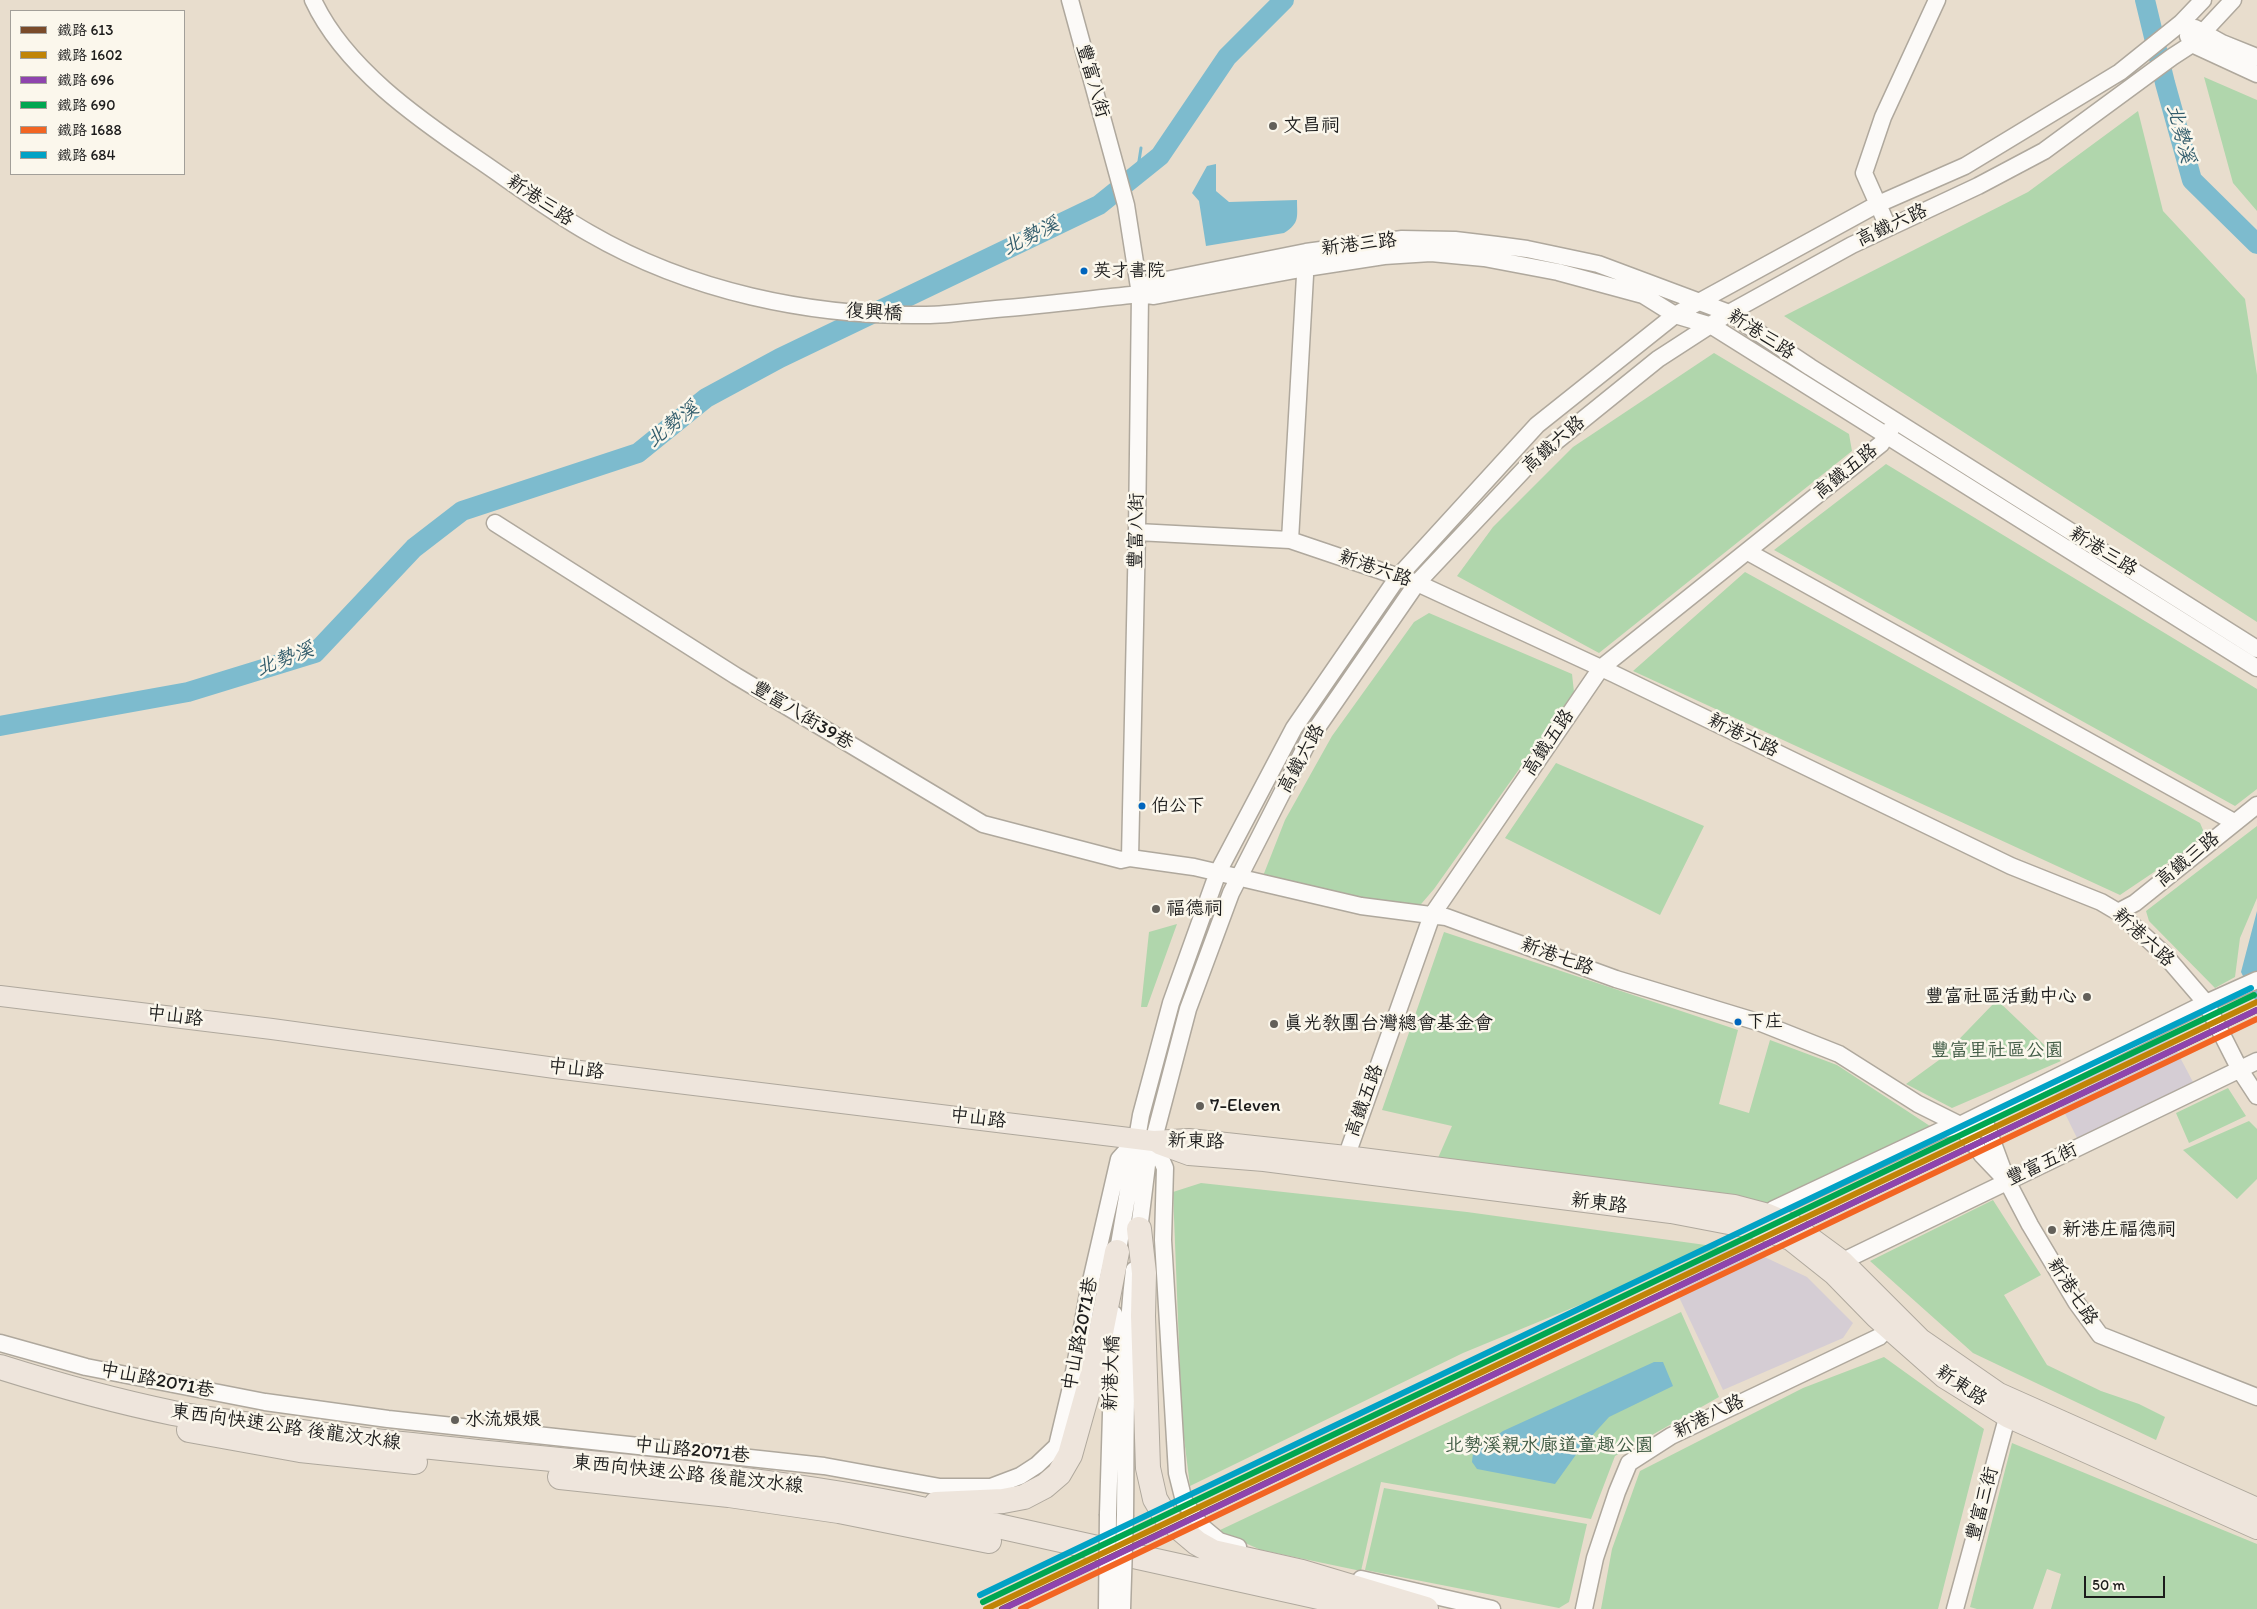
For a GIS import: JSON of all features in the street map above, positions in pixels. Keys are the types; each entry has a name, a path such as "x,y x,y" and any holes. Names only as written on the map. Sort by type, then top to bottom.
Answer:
{"highway":[{"path":"1139,1229 1144,1273 1148,1468 1155,1499 1165,1516 1197,1543 1213,1552 1302,1572 1426,1609"},
{"path":"903,1505 1017,1499 1045,1486 1059,1474 1070,1455 1093,1373 1117,1252"},
{"name":"東西向快速公路 後龍汶水線","path":"0,1367 63,1387 175,1413 485,1454 708,1475 826,1490 903,1505 1373,1609"},
{"name":"東西向快速公路 後龍汶水線","path":"0,1384 76,1406 210,1435 300,1450 729,1496 839,1511 912,1524 1298,1609"}],"main road":[{"name":"中山路","path":"0,996 272,1029 564,1069 1145,1140"},
{"name":"新東路","path":"1145,1140 1189,1139 1344,1163 1734,1205 1763,1222 1794,1224 1893,1323 1921,1339 2009,1409 2257,1529"},
{"name":"新東路","path":"2009,1409 2257,1508"}],"street":[{"name":"新港三路","path":"313,0 339,41 378,83 404,107 589,233 678,274 759,298 823,310"},
{"name":"豐富八街","path":"1070,0 1116,163 1126,205 1140,294 1130,858"},
{"path":"1888,227 1876,205 1864,173 1883,117 1937,0"},
{"name":"高鐵六路","path":"1145,1140 1141,1115 1172,1003 1218,872 1294,728 1398,577 1537,425 1675,315 1876,205 1965,166 2120,72 2181,23 2203,0"},
{"name":"高鐵六路","path":"1145,1140 1188,1009 1231,893 1310,738 1417,583 1533,460 1658,359 1712,326 1729,313 1888,227 1978,186 2044,151 2192,44 2233,0"},
{"path":"2181,23 2257,56"},
{"path":"2181,23 2192,44 2257,74"},
{"name":"新港三路","path":"926,315 1140,294 1154,296 1402,239 1454,240 1498,245 1598,264 1729,313 1810,367 2257,649"},
{"name":"新港三路","path":"1306,260 1422,254 1484,258 1558,272 1643,294 1675,315 1712,326 1886,437 2257,668"},
{"path":"1290,540 1306,260"},
{"name":"復興橋","path":"823,310 926,315"},
{"name":"高鐵五路","path":"1344,1163 1432,915 1601,668 1881,444 1897,421"},
{"name":"豐富八街39巷","path":"495,522 736,676 983,824 1121,860 1130,858"},
{"name":"新港六路","path":"1137,532 1290,540 1417,583 1601,668 2011,866 2101,902 2118,912 2163,953 2206,1003 2240,1070 2257,1096"},
{"path":"1748,552 2234,822"},
{"name":"高鐵三路","path":"2118,912 2135,903 2257,805"},
{"name":"新港七路","path":"1130,858 1218,872 1361,906 1446,917 1616,979 1761,1023 1839,1054 1918,1104 1960,1125 1987,1127 2007,1181 2076,1302 2100,1335 2257,1397"},
{"path":"1763,1222 1774,1209 1942,1130 1960,1125 2206,1003 2257,980"},
{"name":"豐富五街","path":"1839,1268 2007,1181 2257,1061"},
{"path":"1145,1140 1165,1168 1163,1240 1177,1473 1184,1501 1201,1526 1219,1541 1280,1560 1492,1609"},
{"name":"新港大橋","path":"1122,1609 1130,1306 1147,1165 1145,1140"},
{"name":"新港大橋","path":"1107,1609 1113,1330 1117,1252 1145,1140"},
{"name":"中山路2071巷","path":"0,1343 86,1367 265,1402 388,1419 824,1466 940,1487 991,1487 1020,1476 1037,1465 1057,1446 1075,1384 1088,1294 1119,1159 1145,1140"},
{"name":"新港八路","path":"1584,1609 1595,1558 1629,1462 1671,1436 1879,1337 1893,1323"},
{"path":"1150,1404 1173,1409"},
{"name":"豐富三街","path":"1956,1609 2009,1409"}],"shaded area":[{"path":"2165,1029 2193,1082 2078,1140 2051,1085"},
{"path":"1737,1244 1807,1277 1853,1323 1843,1338 1723,1390 1669,1276"}],"green space":[{"path":"2204,77 2257,100 2257,211 2233,183"},
{"path":"2138,111 2163,211 2245,299 2257,375 2257,622 1784,316 2028,192"},
{"path":"1714,353 1849,434 1852,451 1599,653 1457,576 1493,527 1573,447"},
{"path":"1886,464 2257,689 2257,789 2235,806 1774,550"},
{"path":"1745,572 2200,823 2206,837 2120,895 1633,671"},
{"path":"1429,613 1572,674 1574,692 1434,889 1416,910 1291,885 1263,876 1285,820 1332,736 1414,622"},
{"path":"1556,763 1704,826 1660,915 1505,838"},
{"path":"2257,826 2257,898 2240,938 2235,977 2215,988 2149,921 2146,911"},
{"path":"1177,924 1147,1007 1141,1007 1149,932"},
{"path":"1444,932 1738,1030 1719,1104 1749,1113 1770,1040 1837,1065 1933,1128 1768,1203 1664,1186 1438,1158 1452,1126 1382,1110"},
{"name":"豐富里社區公園","path":"1997,1000 2061,1061 1952,1108 1906,1084 1939,1060"},
{"path":"2228,1088 2246,1116 2189,1143 2176,1113"},
{"path":"2249,1121 2257,1129 2257,1179 2237,1199 2183,1150"},
{"path":"1201,1183 1467,1212 1720,1247 1463,1353 1190,1486 1182,1422 1173,1192"},
{"path":"1993,1200 2041,1275 2004,1295 2047,1365 2101,1391 2139,1404 2165,1417 2156,1440 1973,1353 1870,1261"},
{"name":"北勢溪親水廊道童趣公園","path":"1681,1312 1719,1397 1615,1456 1591,1519 1381,1482 1361,1571 1261,1550 1218,1531"},
{"path":"1884,1357 1984,1429 1938,1609 1601,1609 1612,1549 1640,1471 1803,1388"},
{"path":"2012,1443 2257,1544 2257,1609 2051,1609 2061,1574 2047,1569 2033,1609 1977,1609 1970,1607"},
{"path":"1384,1488 1587,1524 1569,1602 1559,1608 1365,1570"}],"water":[{"path":"1216,164 1216,191 1229,202 1297,200 1297,215 1293,226 1284,233 1206,246 1199,201 1192,193 1207,166"},
{"path":"2257,911 2257,1004 2241,972"},
{"path":"1654,1362 1663,1362 1673,1386 1609,1417 1580,1449 1555,1484 1477,1469 1472,1462 1473,1453 1503,1431"}],"waterway":[{"name":"北勢溪","path":"0,726 188,692 315,653 414,548 462,511 638,453 706,398 780,358 1099,205 1160,156 1227,57 1284,0"},
{"name":"北勢溪","path":"2145,0 2165,83 2192,180 2257,244"},
{"path":"1137,174 1141,148"}],"rail line":[{"name":"684","path":"980,1595 2251,988"},
{"name":"690","path":"983,1602 2254,995"},
{"name":"1602","path":"986,1609 2257,1002"},
{"name":"613","path":"1002,1609 2257,1010"},
{"name":"696","path":"1003,1609 2257,1010"},
{"name":"1688","path":"1021,1609 2257,1019"}],"place":[{"name":"文昌祠","path":"1273,126"},
{"name":"英才書院","path":"1084,271"},
{"name":"伯公下","path":"1142,806"},
{"name":"福德祠","path":"1156,909"},
{"name":"豐富社區活動中心","path":"2087,997"},
{"name":"下庄","path":"1738,1022"},
{"name":"真光教團台灣總會基金會","path":"1274,1024"},
{"name":"7-Eleven","path":"1200,1106"},
{"name":"新港庄福德祠","path":"2052,1230"},
{"name":"水流娘娘","path":"455,1420"}]}
